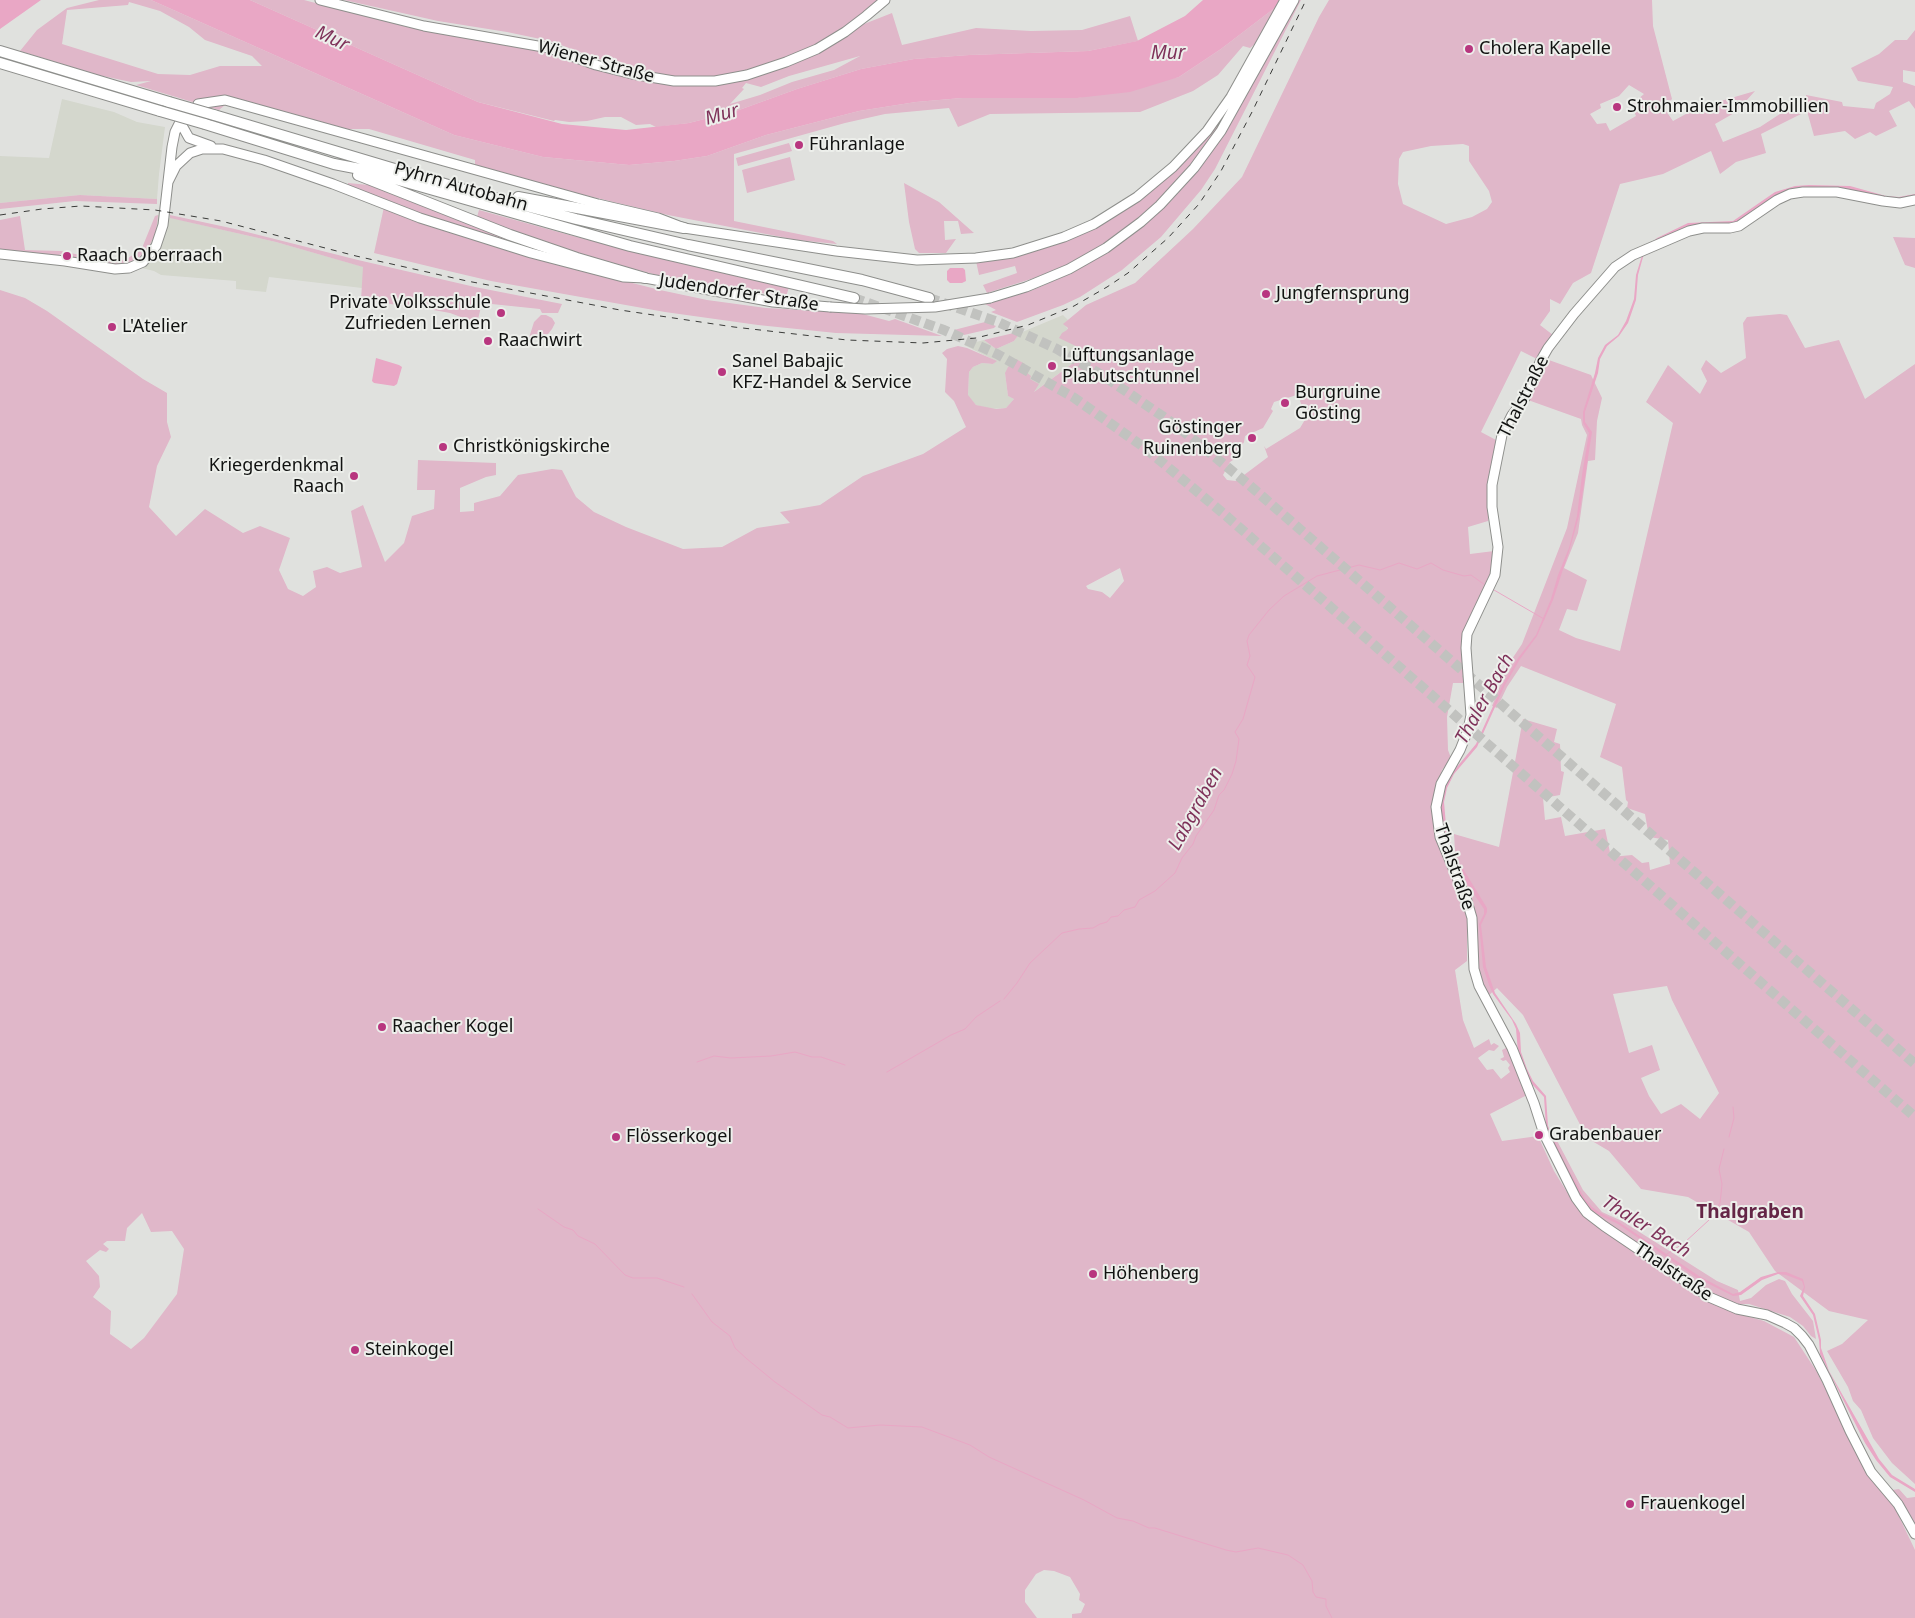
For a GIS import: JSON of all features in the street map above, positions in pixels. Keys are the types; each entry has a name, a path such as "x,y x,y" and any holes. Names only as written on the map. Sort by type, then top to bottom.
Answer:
{"highway":[{"name":"Pyhrn Autobahn","path":"0,51 465,190 576,219 688,245 862,280 929,298"},
{"name":"Pyhrn Autobahn","path":"0,63 334,164 360,169 630,246 854,298"},
{"path":"334,164 510,235 577,258 646,278"},
{"path":"440,181 684,228"}],"main road":[{"name":"Wiener Straße","path":"320,0 424,26 549,48 605,67 674,82 715,81 747,75 786,62 817,49 845,32 885,0"},
{"path":"198,104 225,100 598,204 658,218 684,228 836,251 917,260 976,258 1013,253 1064,237 1094,224 1137,197 1180,160 1207,131 1227,103 1285,0"},
{"name":"Judendorfer Straße","path":"168,182 175,132 180,122 186,134 194,141 264,160 334,184 420,218 531,253 623,277 646,278 773,302 865,309 935,307 990,298 1026,287 1069,269 1106,248 1141,222 1160,205 1194,168 1221,131 1294,0"},
{"path":"0,254 65,261 114,270 129,268 143,262 159,239 163,225 168,182 176,166 190,154 202,149 223,149"},
{"name":"Thalstraße","path":"1915,200 1900,203 1837,192 1794,193 1777,200 1739,226 1721,229 1703,228 1689,230 1644,250 1615,267 1563,328 1548,348 1526,398 1509,420 1502,435 1492,485 1492,507 1498,547 1495,575 1467,634 1466,648 1471,715 1468,730 1460,750 1446,773 1438,794 1436,807 1438,829 1443,845 1467,901 1472,918 1474,969 1479,986 1512,1048 1544,1134 1576,1198 1587,1213 1604,1226 1709,1297 1737,1309 1767,1315 1794,1328 1809,1345 1850,1432 1872,1472 1898,1504 1915,1534"}],"shaded area":[{"path":"99,0 151,0 454,135 543,157 629,165 707,156 766,135 859,111 916,102 962,98 1077,98 1179,77 1221,49 1276,7 1256,43 1250,48 1243,46 1218,75 1193,91 1140,112 990,114 958,127 949,108 885,114 845,123 734,154 734,221 833,241 837,244 797,240 668,215 580,194 475,166 475,160 369,129 350,129 346,137 225,105 219,110 136,85 151,81 131,82 98,75 20,51 37,30 67,8","holes":["129,2 160,11 189,27 205,40 252,56 262,66 220,66 190,75 158,74 62,44 67,10 128,5"]},
{"path":"250,0 304,0 407,27 547,52 589,67 668,85 697,86 729,82 697,85 634,70 632,66 599,59 550,41 438,21 344,0 885,0 859,26 892,13 902,45 976,28 1031,31 1082,30 1130,16 1138,41 1088,51 914,59 861,69 739,110 689,123 656,127 650,124 636,125 621,117 605,117 587,121 554,121 478,102","holes":["860,56 834,70 792,82 760,95 730,104 744,89 742,88 746,83 761,87 789,76"]},
{"path":"1297,0 1301,0 1215,169 1201,190 1161,237 1122,270 1080,297 1063,305 1017,322 991,312 996,310 985,304 1033,290 1067,275 1136,232 1171,201 1197,171"},
{"path":"1329,0 1652,0 1653,26 1672,99 1664,108 1673,121 1697,108 1755,91 1736,112 1715,124 1723,142 1760,127 1786,110 1806,106 1806,95 1842,102 1843,106 1874,109 1876,103 1890,94 1893,87 1858,81 1851,68 1879,54 1895,40 1907,40 1915,30 1915,72 1903,70 1903,82 1915,86 1915,109 1909,101 1889,111 1897,126 1876,136 1870,132 1855,139 1845,131 1814,136 1807,111 1761,134 1766,153 1736,162 1720,174 1711,151 1663,174 1620,184 1591,273 1573,283 1560,304 1550,299 1550,311 1540,325 1553,335 1539,360 1521,351 1481,432 1496,440 1490,472 1488,521 1468,527 1470,554 1494,551 1493,570 1474,607 1461,643 1465,683 1453,683 1447,717 1448,750 1451,758 1442,770 1432,802 1433,824 1440,847 1467,910 1467,961 1455,970 1463,1020 1474,1048 1489,1039 1491,1045 1494,1043 1499,1046 1494,1051 1489,1050 1478,1058 1487,1070 1493,1069 1501,1079 1510,1072 1508,1068 1510,1065 1506,1060 1500,1059 1504,1057 1502,1050 1508,1047 1527,1095 1490,1114 1502,1141 1538,1136 1554,1171 1573,1202 1587,1219 1699,1297 1739,1314 1764,1321 1794,1337 1817,1372 1865,1469 1893,1504 1915,1550 1915,1618 1072,1618 1072,1614 1081,1613 1085,1604 1079,1600 1080,1594 1070,1577 1054,1571 1044,1570 1036,1574 1025,1590 1025,1602 1037,1618 0,1618 0,290 25,298 47,311 143,379 167,393 167,422 171,437 157,466 149,507 176,536 205,509 243,533 260,526 290,538 279,570 288,589 303,596 316,587 313,571 327,567 340,573 362,567 351,511 363,505 385,562 404,543 412,516 434,509 435,490 417,490 418,460 496,463 496,475 486,477 460,488 460,512 474,511 474,503 500,496 518,475 552,469 562,470 576,497 594,512 626,527 683,549 722,547 757,528 790,523 780,512 820,505 863,476 923,454 966,427 954,401 945,392 947,359 942,353 947,349 958,346 967,348 997,361 993,364 982,363 973,367 969,372 968,395 976,405 996,409 1006,408 1014,399 1008,396 1005,373 1016,359 1025,364 1022,369 1031,376 1030,379 1039,384 1034,392 1080,358 1082,349 1059,338 1068,328 1063,324 1086,305 1135,283 1193,229 1242,177","holes":["1629,85 1644,94 1631,105 1636,116 1610,131 1606,123 1597,124 1590,114 1601,108 1600,104 1619,96","1463,144 1469,146 1469,161 1489,191 1492,202 1487,209 1472,217 1446,224 1403,204 1398,184 1399,159 1403,152 1431,146","1300,394 1302,397 1300,401 1306,418 1300,428 1266,449 1264,446 1268,457 1236,481 1227,480 1223,475 1230,462 1242,454 1238,452 1245,436 1263,428 1273,411 1271,409 1274,402","1120,568 1124,581 1110,598 1102,592 1088,589 1086,586","142,1213 151,1232 172,1231 184,1249 177,1294 144,1338 131,1349 110,1334 111,1311 93,1297 100,1287 99,1276 86,1261 100,1250 106,1252 109,1249 103,1244 107,1241 125,1241 127,1228"]},
{"path":"62,99 114,112 137,122 165,127 157,199 80,195 0,203 0,156 49,158"},
{"path":"1229,106 1232,107 1197,159 1138,220 1103,244 1066,265 1034,278 987,293 983,285 1017,273 1015,266 979,275 976,261 1008,258 1139,200 1167,178 1193,152"},
{"path":"789,143 792,151 738,166 736,158"},
{"path":"790,157 795,180 747,193 742,170"},
{"path":"348,183 379,186 552,253 551,256 433,220 348,188"},
{"path":"904,183 939,202 974,233 961,234 958,221 944,221 945,240 956,239 946,253 919,253 915,249 909,222"},
{"path":"80,195 157,199 157,204 75,201 0,209 0,203"},
{"path":"384,207 561,265 660,290 707,300 766,308 859,313 889,321 895,319 942,336 836,333 758,325 665,312 491,281 374,253"},
{"path":"479,210 664,259 789,287 786,297 669,278 559,248 477,217"},
{"path":"158,215 276,242 364,267 362,288 269,277 266,292 236,289 236,281 161,275 154,271 125,264 137,259 156,233"},
{"path":"158,215 156,233 147,250 137,259 125,264 83,260 62,254 55,256 0,251 0,220 20,216 25,250 61,251 113,262 127,259 142,248 155,216"},
{"path":"170,215 475,287 562,304 558,313 542,313 540,309 482,303 477,323 450,313 361,300 363,267 276,242 170,218"},
{"path":"1893,237 1915,238 1915,268 1905,265"},
{"path":"541,315 552,318 555,323 552,329 548,334 529,338 534,322"},
{"path":"1063,315 1068,320 1064,324 1082,349 1080,358 1031,394 1005,373 1008,396 1014,399 1006,408 990,409 976,405 968,396 969,372 973,367 982,363 993,364 996,361 964,345 984,340 996,349 1014,341 1020,333"},
{"path":"1787,315 1805,348 1839,340 1865,399 1915,364 1915,1484 1892,1463 1873,1438 1861,1410 1853,1401 1848,1387 1827,1351 1842,1344 1868,1320 1829,1311 1775,1271 1749,1232 1688,1197 1641,1189 1609,1151 1587,1138 1523,1015 1497,988 1488,996 1474,959 1476,920 1471,894 1456,868 1454,834 1499,847 1523,719 1557,729 1554,742 1560,744 1561,771 1564,772 1560,795 1543,798 1545,820 1561,817 1565,836 1605,829 1611,857 1632,855 1642,863 1649,862 1650,870 1670,864 1668,840 1649,837 1645,814 1627,808 1628,802 1626,800 1622,767 1600,757 1616,704 1521,666 1507,687 1497,708 1492,706 1508,665 1522,644 1567,528 1587,435 1581,419 1528,400 1546,359 1591,375 1602,398 1597,421 1595,460 1588,461 1578,533 1564,568 1587,580 1577,611 1567,609 1559,630 1576,638 1620,651 1673,423 1646,402 1668,365 1700,394 1707,381 1701,369 1706,360 1721,373 1746,358 1743,323 1747,317","holes":["1667,986 1672,1000 1719,1093 1700,1119 1681,1104 1661,1114 1649,1096 1641,1078 1660,1070 1652,1045 1629,1053 1613,994"]},
{"path":"985,322 996,326 964,335 954,330"},
{"path":"1020,333 1014,341 996,349 984,340"},
{"path":"1553,1133 1583,1190 1602,1212 1622,1221 1717,1281 1738,1290 1740,1301 1751,1298 1766,1285 1779,1279 1785,1281 1792,1294 1813,1321 1816,1339 1803,1326 1790,1317 1749,1304 1739,1304 1720,1298 1599,1218 1584,1205 1545,1135"},
{"path":"1899,1489 1907,1498 1915,1497 1915,1530 1892,1490"}],"water":[{"path":"0,0 41,0 0,29"},
{"name":"Mur","path":"151,0 250,0 478,102 562,124 626,130 689,123 739,110 861,69 914,59 1088,51 1137,41 1185,16 1203,0 1280,0 1276,7 1221,49 1179,77 1130,92 1077,98 962,98 916,102 859,111 766,135 707,156 629,165 543,157 454,135"},
{"path":"1795,186 1850,186 1886,196 1899,197 1915,194 1915,197 1902,200 1873,197 1849,189 1804,189 1734,225 1688,226 1658,240 1645,250 1638,275 1636,300 1628,323 1619,336 1607,346 1600,359 1598,373 1585,412 1585,422 1592,432 1579,516 1553,600 1537,636 1520,659 1505,685 1477,747 1454,774 1447,788 1444,802 1446,825 1454,854 1487,908 1481,925 1486,967 1495,993 1520,1033 1521,1052 1527,1069 1533,1081 1546,1096 1548,1126 1565,1163 1585,1199 1599,1212 1619,1222 1699,1276 1733,1294 1740,1292 1761,1277 1778,1272 1786,1272 1803,1279 1805,1287 1803,1296 1815,1314 1821,1348 1829,1371 1879,1459 1892,1475 1915,1489 1915,1492 1890,1477 1865,1443 1820,1354 1813,1315 1800,1296 1804,1287 1802,1281 1778,1274 1762,1280 1741,1295 1733,1296 1697,1278 1618,1224 1597,1214 1583,1200 1562,1165 1546,1127 1544,1097 1530,1082 1518,1052 1516,1029 1489,985 1483,967 1479,924 1484,914 1484,909 1459,872 1452,856 1443,828 1440,802 1451,774 1476,744 1503,684 1518,658 1536,635 1551,599 1569,548 1577,516 1589,433 1583,423 1583,412 1598,358 1605,345 1618,335 1626,321 1634,299 1636,275 1644,249 1657,238 1688,223 1733,221 1775,192"},
{"path":"950,268 963,268 966,281 950,283 947,280 947,271"},
{"path":"376,358 402,367 397,384 394,386 374,383 372,381"}],"waterway":[{"name":"Labgraben","path":"1004,999 1030,963 1062,933 1093,928 1107,922 1111,917 1118,916 1124,910 1135,907 1139,900 1155,891 1175,873 1182,858 1214,810 1219,795 1224,790 1232,774 1239,739 1235,732 1243,719 1255,677 1247,665 1250,656 1247,641 1249,635 1269,610 1284,596 1317,576 1359,565 1380,570 1399,563 1417,569 1431,563 1443,570 1464,576 1471,575 1485,585"},
{"name":"Labgraben","path":"1494,590 1544,619"},
{"name":"Labgraben","path":"887,1072 951,1035 965,1029 976,1017 1000,1001"},
{"name":"Labgraben","path":"697,1062 714,1056 731,1058 771,1056 795,1052 812,1057 821,1057 845,1065"},
{"path":"1729,1137 1734,1118 1733,1107"},
{"path":"1715,1210 1720,1203 1722,1184 1719,1169 1724,1149"},
{"path":"538,1209 564,1227 573,1230 578,1236 595,1244 625,1275 633,1278 657,1278 684,1287"},
{"name":"Thaler Bach","path":"1667,1254 1684,1243 1709,1220"},
{"path":"692,1294 712,1322 730,1336 735,1348 775,1382 822,1415 830,1417 848,1428 880,1425 922,1427 970,1445 989,1457 1084,1500 1117,1518 1133,1521 1149,1528 1155,1528 1226,1550 1236,1552 1258,1548 1288,1555 1303,1565 1312,1581 1313,1592 1316,1597 1326,1599 1326,1606 1332,1618"}],"tunnel":[{"path":"854,298 944,330 997,354 1073,397 1145,448 1224,514 1915,1117"},
{"path":"929,298 998,322 1057,349 1105,377 1177,426 1248,484 1915,1064"}],"railway":[{"path":"0,215 81,206 155,210 221,221 356,256 467,281 620,310 734,327 847,340 923,343 976,338 1028,325 1074,306 1128,273 1168,238 1199,204 1221,171 1306,0"}],"place":[{"name":"Cholera Kapelle","path":"1469,49"},
{"name":"Strohmaier-Immobillien","path":"1617,107"},
{"name":"Führanlage","path":"799,145"},
{"name":"Raach Oberraach","path":"67,256"},
{"name":"Jungfernsprung","path":"1266,294"},
{"name":"Private Volksschule Zufrieden Lernen","path":"501,313"},
{"name":"L'Atelier","path":"112,327"},
{"name":"Raachwirt","path":"488,341"},
{"name":"Lüftungsanlage Plabutschtunnel","path":"1052,366"},
{"name":"Sanel Babajic KFZ-Handel & Service","path":"722,372"},
{"name":"Burgruine Gösting","path":"1285,403"},
{"name":"Göstinger Ruinenberg","path":"1252,438"},
{"name":"Christkönigskirche","path":"443,447"},
{"name":"Kriegerdenkmal Raach","path":"354,476"},
{"name":"Raacher Kogel","path":"382,1027"},
{"name":"Grabenbauer","path":"1539,1135"},
{"name":"Flösserkogel","path":"616,1137"},
{"name":"Höhenberg","path":"1093,1274"},
{"name":"Steinkogel","path":"355,1350"},
{"name":"Frauenkogel","path":"1630,1504"}],"district":[{"name":"Thalgraben","path":"1750,1213"}]}
